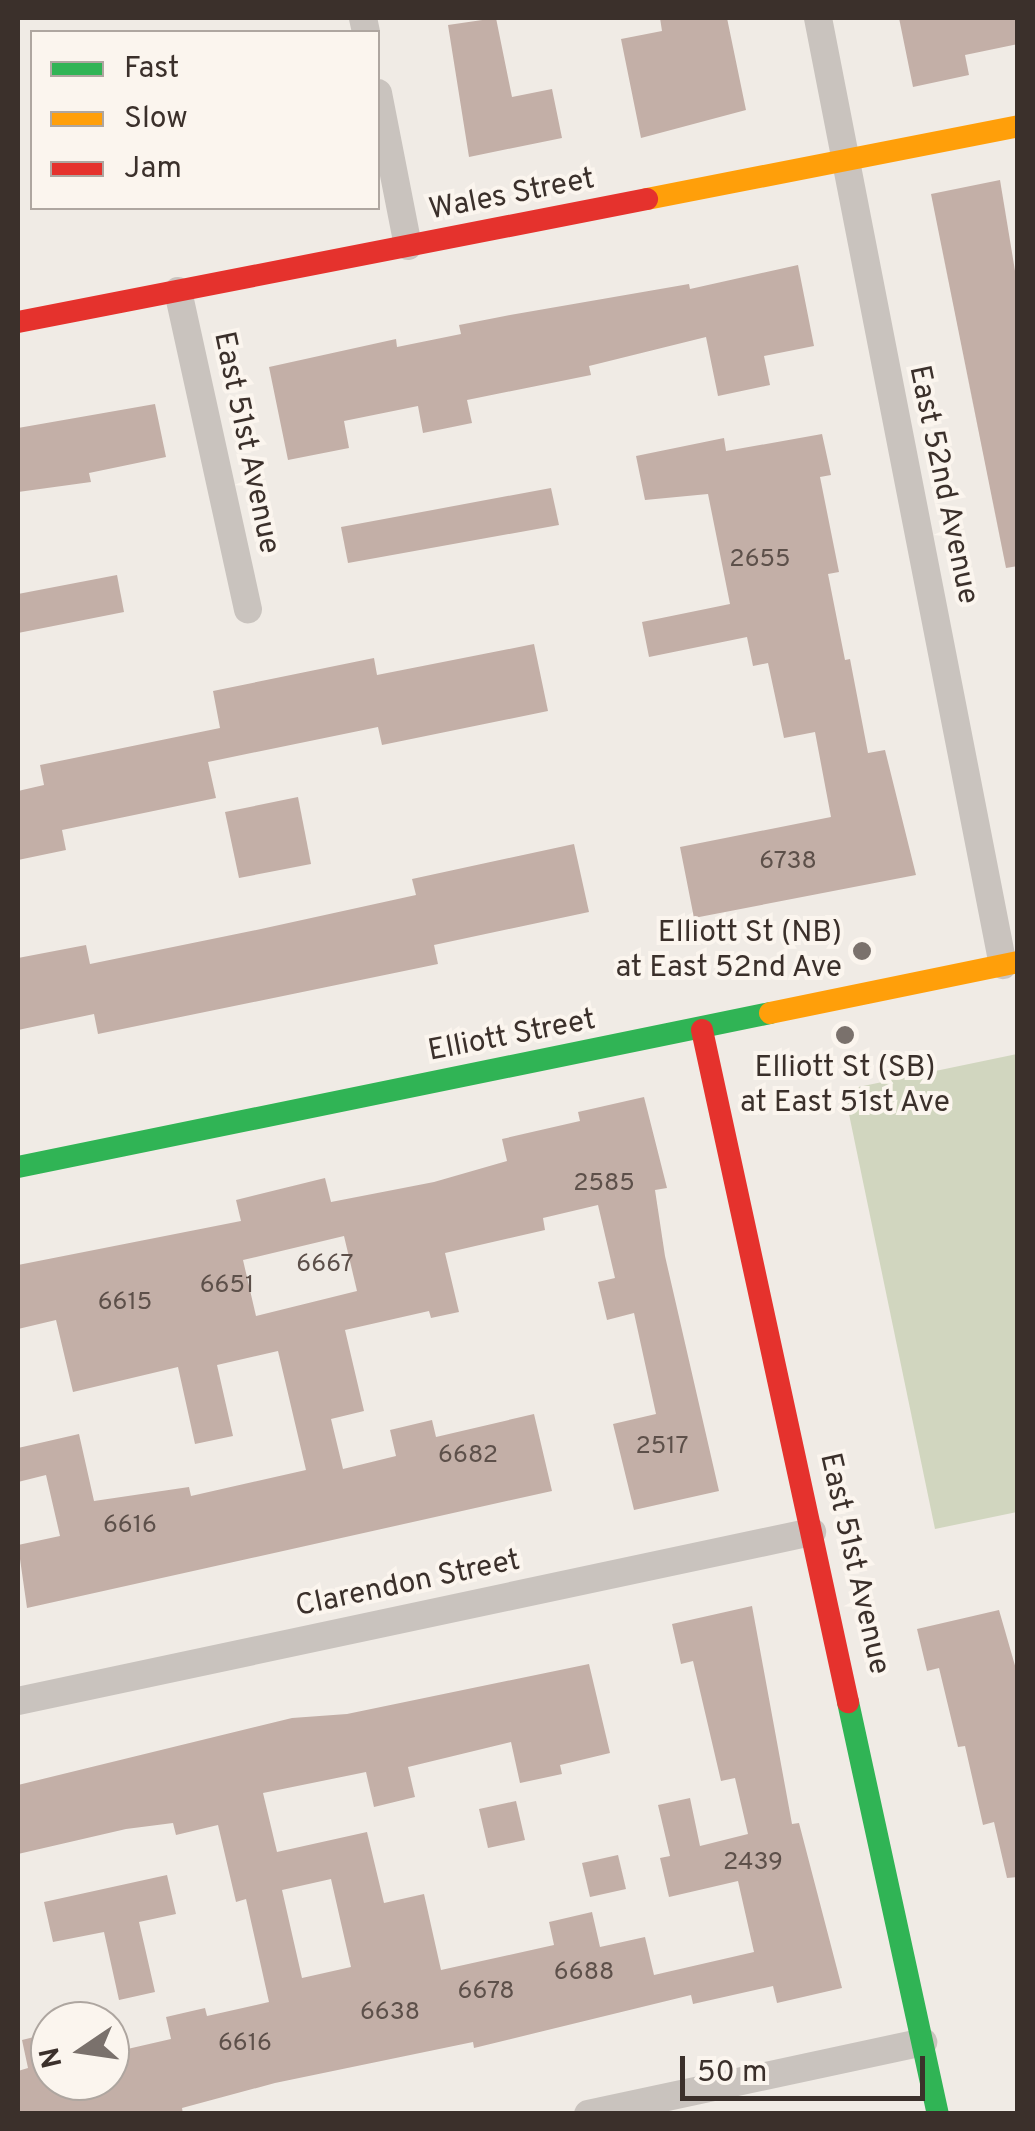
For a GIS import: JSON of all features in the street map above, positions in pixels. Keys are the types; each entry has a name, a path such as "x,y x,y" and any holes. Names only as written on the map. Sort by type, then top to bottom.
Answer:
{"street":[{"name":"East 52nd Avenue","path":"818,18 1010,964"},
{"path":"380,103 408,246"},
{"name":"Wales Street","path":"18,322 1018,126"},
{"name":"East 51st Avenue","path":"178,291 248,608"},
{"name":"Elliott Street","path":"18,1168 1010,964"},
{"name":"East 51st Avenue","path":"702,1030 938,2114"},
{"name":"Clarendon Street","path":"18,1701 812,1532"},
{"path":"588,2114 922,2042"}],"green space":[{"path":"1017,1054 1017,1512 935,1529 844,1090"}],"building":[{"path":"496,18 512,97 552,89 562,138 469,157 448,25"},
{"path":"660,18 727,18 746,110 641,138 621,39 662,31"},
{"path":"899,18 1018,18 1018,44 965,55 969,75 913,87"},
{"path":"1000,180 1018,289 1018,566 1006,568 931,194"},
{"path":"798,265 814,346 764,356 770,385 718,396 706,337 589,366 591,375 467,400 472,423 423,433 418,406 344,421 349,448 288,460 269,367 396,339 397,347 461,334 459,325 510,315 689,284 690,289"},
{"path":"155,404 166,457 89,473 91,482 18,492 18,428"},
{"path":"822,434 831,475 820,477 839,572 828,574 845,660 850,659 868,753 885,750 916,875 694,918 680,847 831,817 815,732 784,738 768,663 753,666 747,637 649,657 642,622 730,604 708,494 645,500 636,456 724,438 726,451"},
{"path":"551,488 559,525 348,563 341,527"},
{"path":"117,575 124,612 18,633 18,594"},
{"path":"534,644 548,711 382,745 378,727 208,762 216,798 62,830 66,850 18,860 18,791 44,785 40,765 220,728 213,691 374,658 377,675"},
{"path":"298,797 311,864 239,878 225,812"},
{"path":"574,844 589,912 434,945 438,964 98,1034 94,1014 18,1030 18,958 86,945 90,964 261,929 416,895 412,879"},
{"path":"644,1097 667,1188 655,1190 665,1256 719,1491 634,1510 613,1424 656,1414 634,1313 607,1320 598,1282 615,1278 598,1205 543,1218 545,1230 445,1253 459,1312 431,1318 429,1311 345,1330 364,1411 331,1419 343,1469 396,1456 390,1430 432,1420 436,1437 534,1414 552,1491 27,1608 18,1545 60,1536 46,1475 18,1482 18,1448 79,1434 94,1501 189,1487 191,1496 306,1470 278,1351 217,1365 233,1436 195,1444 178,1367 73,1392 56,1320 18,1329 18,1265 241,1221 236,1200 325,1178 331,1202 434,1182 507,1161 502,1139 580,1121 578,1112","holes":["344,1236 357,1291 256,1316 243,1260"]},
{"path":"752,1606 792,1824 799,1823 842,1988 777,2003 773,1986 693,2004 691,1995 474,2048 473,2042 275,2083 182,2108 183,2114 18,2114 18,2071 28,2068 22,2040 30,2038 30,2101 130,2101 130,2048 171,2039 166,2017 205,2008 207,2016 269,2002 246,1899 236,1902 218,1825 176,1835 173,1823 126,1829 18,1854 18,1785 292,1718 347,1714 589,1664 610,1753 560,1765 562,1774 520,1783 511,1742 408,1767 415,1797 374,1807 366,1772 263,1793 277,1852 367,1832 384,1903 424,1894 441,1970 554,1945 549,1922 592,1912 600,1947 645,1937 654,1975 754,1952 738,1881 669,1897 660,1858 670,1856 658,1805 690,1798 700,1846 748,1834 735,1778 721,1781 693,1661 681,1664 672,1624","holes":["331,1879 351,1967 302,1978 282,1890"]},
{"path":"999,1610 1018,1676 1018,1877 1007,1878 994,1822 983,1825 965,1746 958,1747 939,1668 927,1671 917,1629"},
{"path":"516,1801 525,1840 488,1848 479,1809"},
{"path":"618,1855 626,1889 590,1897 582,1863"},
{"path":"167,1875 176,1914 139,1922 155,1992 119,2000 104,1932 53,1942 44,1902"}],"traffic: fast":[{"path":"18,1167 770,1013"},
{"path":"848,1702 938,2114"}],"traffic: slow":[{"path":"647,199 1018,126"},
{"path":"770,1013 1018,962"}],"traffic: jam":[{"path":"18,322 647,199"},
{"path":"702,1030 848,1702"}],"place":[{"name":"Elliott St (NB) at East 52nd Ave","path":"862,951"},
{"name":"Elliott St (SB) at East 51st Ave","path":"845,1035"}]}
